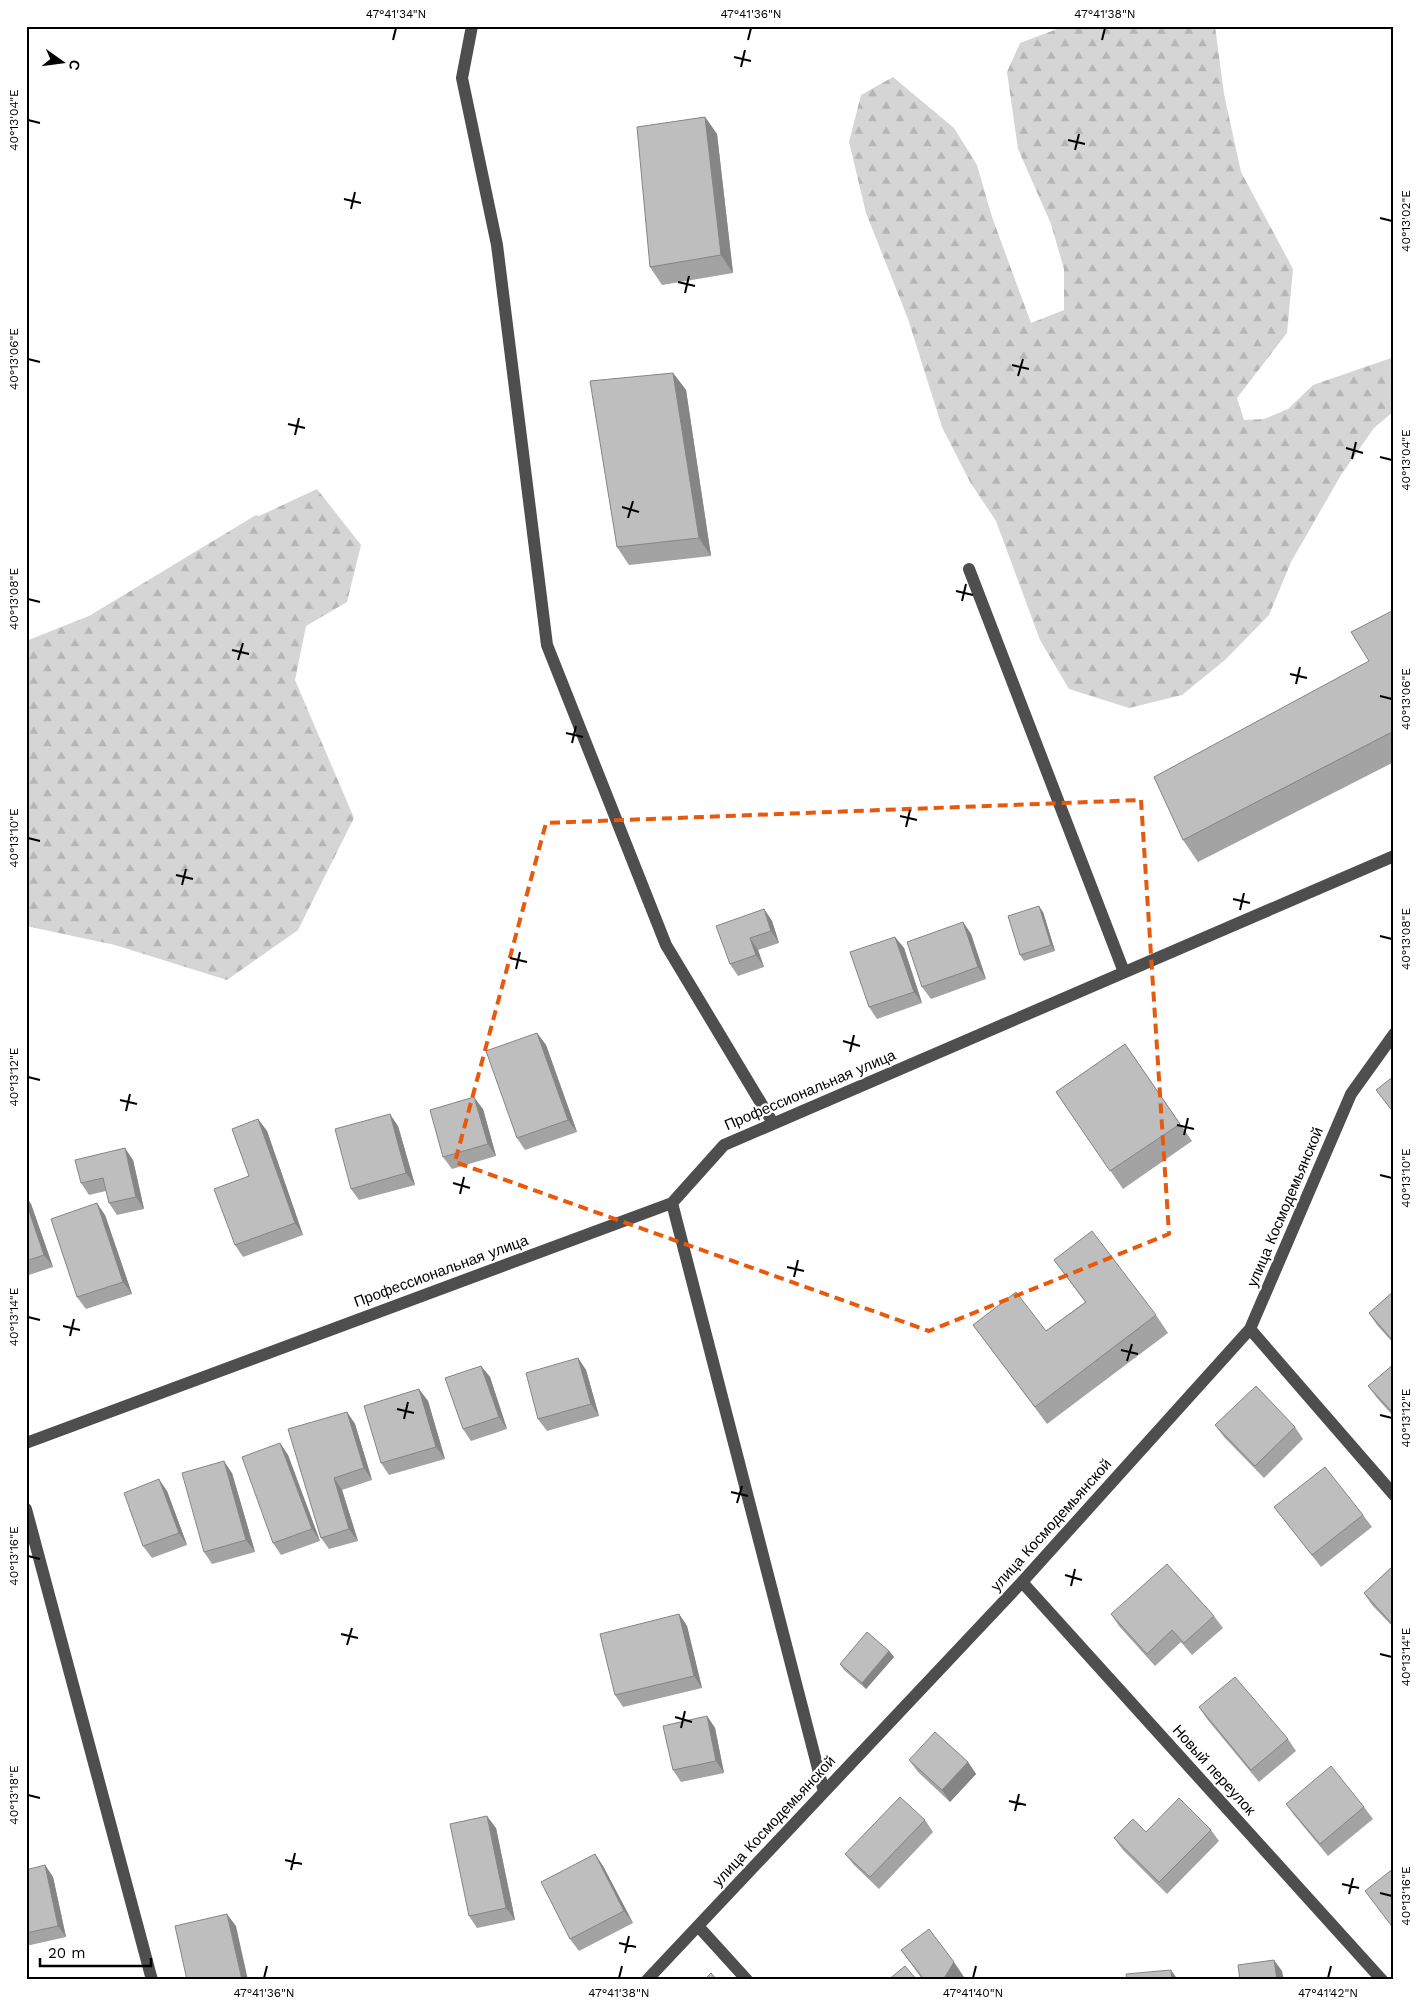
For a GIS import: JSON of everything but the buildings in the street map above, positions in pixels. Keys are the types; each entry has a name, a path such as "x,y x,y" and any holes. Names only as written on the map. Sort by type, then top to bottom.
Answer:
{"street":[{"path":"472,26 462,78 497,245 547,645 666,945 773,1124"},
{"path":"969,569 1124,972"},
{"name":"Профессиональная улица","path":"26,1443 672,1203 724,1144 1394,856"},
{"name":"улица Космодемьянской","path":"646,1980 1022,1582 1250,1329 1351,1094 1394,1034"},
{"path":"672,1203 824,1792"},
{"path":"1250,1329 1394,1495"},
{"path":"26,1509 152,1980"},
{"name":"Новый переулок","path":"1022,1582 1382,1980"},
{"path":"698,1926 747,1980"}],"highlighted area":[{"path":"1141,800 1169,1234 929,1331 455,1162 546,823"}],"green space":[{"path":"1065,26 1215,26 1224,94 1241,172 1293,269 1287,333 1237,398 1244,420 1264,419 1288,409 1313,385 1394,357 1394,411 1374,428 1341,475 1291,562 1269,615 1225,660 1182,695 1129,708 1069,689 1040,640 996,521 970,482 942,427 908,319 866,213 849,142 861,95 893,77 954,128 977,165 992,217 1031,323 1064,310 1064,269 1051,224 1018,149 1007,72 1020,43"},
{"path":"317,489 361,545 347,602 306,626 295,680 354,818 298,930 227,980 115,945 26,926 26,641 89,616 256,515 259,516"}]}
